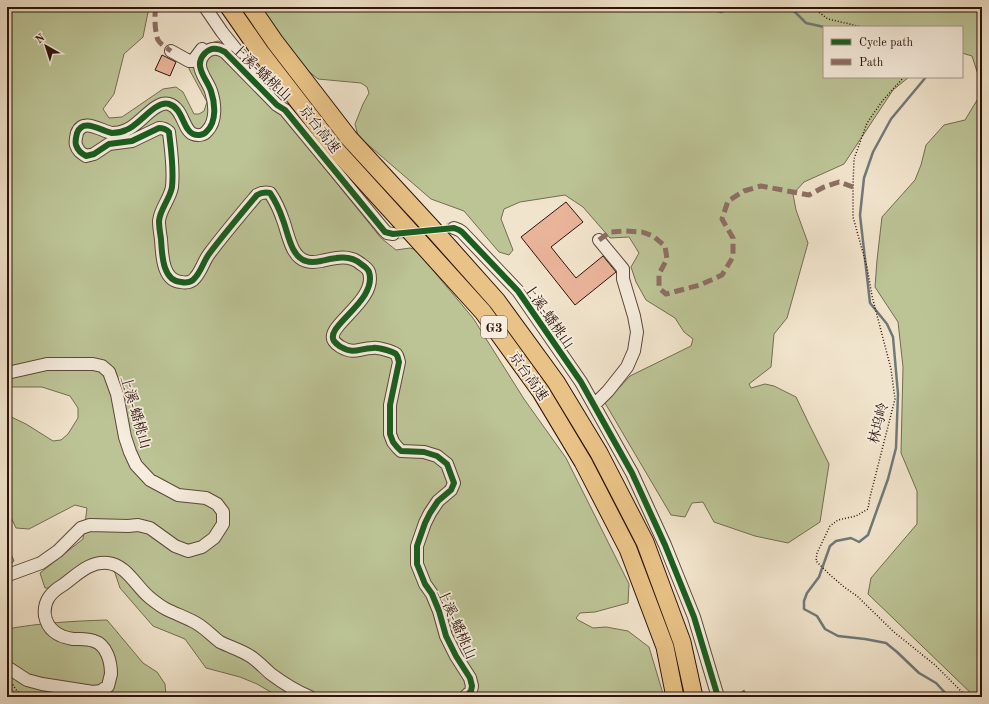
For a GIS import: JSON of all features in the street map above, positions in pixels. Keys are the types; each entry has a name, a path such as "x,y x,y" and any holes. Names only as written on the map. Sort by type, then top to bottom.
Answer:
{"highway":[{"name":"京台高速","path":"229,7 261,53 336,150 483,312 541,392 583,462 628,549 665,648 675,697"},
{"name":"京台高速","path":"251,7 275,42 350,138 497,300 556,382 599,453 645,542 682,642 694,697"}],"street":[{"path":"205,7 222,32 285,110"},
{"path":"171,51 189,61 193,61 208,45 215,45 225,52"},
{"name":"上溪-蟠桃山","path":"394,234 389,234 384,230 285,110 277,105 225,52 218,49 207,51 202,56 200,61 201,72 211,91 215,113 211,126 203,134 192,134 179,113 170,104 162,104 156,107 131,129 121,133 112,133 89,125 83,126 76,135 76,144 79,152 86,156 94,154 109,144 132,141 160,128 167,129 169,132 173,168 172,188 159,222 164,265 172,278 179,282 188,283 193,280 215,246 261,192 270,193 278,208 291,245 301,259 307,262 314,262 343,257 352,258 360,262 368,270 370,285 355,308 336,328 333,333 333,339 336,344 347,351 356,351 373,347 391,351 398,356 399,362 390,405 390,434 392,442 401,451 424,452 437,456 447,464 451,473 454,483 451,490 438,501 425,523 417,546 417,564 425,584 432,594 439,611 446,636 456,656 470,678 472,686 471,691 465,697"},
{"name":"上溪-蟠桃山","path":"454,228 462,232 518,291 581,382 594,405 632,474 665,545 694,618 718,697"},
{"path":"594,405 608,391 627,367 634,351 637,332 623,279 623,269 599,240"},
{"name":"上溪-蟠桃山","path":"7,373 47,364 93,364 102,366 109,372 117,394 125,437 136,465 150,480 178,496 206,498 217,504 223,512 223,524 214,538 202,547 188,550 175,546 150,528 138,525 90,525 81,528 58,551 41,563 7,576"},
{"path":"7,667 27,680 42,684 92,692 101,691 108,686 111,673 108,656 104,648 96,641 88,639 72,639 54,632 48,625 45,617 45,608 48,597 54,591 88,566 109,563 118,566 126,572 145,594 164,609 196,623 220,642 250,656 271,674 299,692 310,697"}],"path":[{"path":"812,7 828,19 858,26"},
{"path":"10,682 25,697"}],"green space":[{"path":"7,7 149,7 143,37 124,54 114,94 103,109 109,118 122,117 163,89 176,87 183,92 194,114 199,114 204,111 207,102 189,69 194,54 207,44 218,41 233,47 277,109 381,238 396,250 410,248 416,250 473,318 524,399 566,458 629,584 628,603 595,612 580,613 576,618 593,628 606,627 628,631 649,647 664,697 279,697 257,684 240,677 206,668 185,639 153,626 120,588 115,573 111,568 99,559 84,562 69,575 50,588 45,588 40,573 83,539 87,508 75,505 29,529 16,528 7,509 7,415 26,424 53,441 61,440 68,434 78,418 78,408 70,396 42,387 7,387"},
{"path":"261,7 982,7 982,87 972,56 963,53 963,26 823,26 823,78 908,78 893,90 844,164 804,182 793,194 796,210 808,243 787,318 774,334 771,367 749,384 751,388 765,384 774,386 796,397 829,464 820,522 788,543 755,536 714,522 703,502 692,503 685,517 671,515 605,403 630,376 691,346 693,339 684,332 675,318 646,300 636,282 631,267 639,253 629,237 610,238 583,207 565,195 520,202 504,209 501,219 513,250 509,255 499,252 464,211 431,199 358,136 355,124 369,93 367,87 361,83 318,79 294,59"},
{"path":"982,92 982,697 975,697 868,594 871,578 917,524 917,491 901,453 903,367 898,322 875,287 882,217 915,180 921,165 926,145 944,125 965,120"},
{"path":"7,549 9,549 14,561 7,567"},
{"path":"107,620 143,663 157,672 165,684 166,697 20,697 9,687 7,688 7,629 32,625"}],"building":[{"path":"162,55 176,62 170,76 155,70"},
{"path":"566,202 583,222 551,247 576,278 603,256 616,272 575,305 521,237"}],"waterway":[{"path":"707,7 721,12 733,7"},
{"path":"790,7 806,23 823,27"},
{"path":"925,78 891,119 873,152 864,178 860,215 870,303 887,324 893,337 898,394 896,448 888,479 868,535 859,542 851,538 836,541 830,546 819,577 807,593 804,601 804,609 817,616 825,629 838,636 886,643 919,673 936,683 949,697"}],"tunnel":[{"path":"393,234 454,228"}],"marked path":[{"path":"156,7 155,19 158,40 171,51"},
{"path":"599,240 610,232 642,232 653,236 665,246 667,259 659,274 659,288 666,294 700,285 722,275 733,257 733,238 722,219 728,201 744,191 761,186 809,195 824,187 839,182 853,187"},
{"path":"742,691 746,697"}],"cycle path":[{"path":"465,697 471,691 472,686 470,678 456,656 446,636 439,611 432,594 425,584 417,564 417,546 425,523 438,501 451,490 454,483 447,464 437,456 424,452 401,451 393,442 390,434 390,405 399,362 396,354 375,348 350,351 336,344 334,341 333,335 337,328 366,293 370,283 368,270 356,261 347,258 337,258 314,262 308,262 301,259 293,250 278,206 270,193 265,192 257,195 233,224 209,254 193,280 186,283 175,280 170,277 164,265 159,223 161,212 169,196 173,180 169,132 165,129 159,128 132,141 109,144 94,154 86,156 80,152 77,147 77,133 83,126 93,126 112,133 121,132 131,128 153,109 164,104 174,106 190,132 197,135 201,135 206,132 214,117 214,106 211,91 200,66 201,59 207,51 218,49 225,52 277,105 285,110 385,232 393,234 454,228 459,230 518,291 581,382 632,473 665,545 694,617 718,697"}]}
